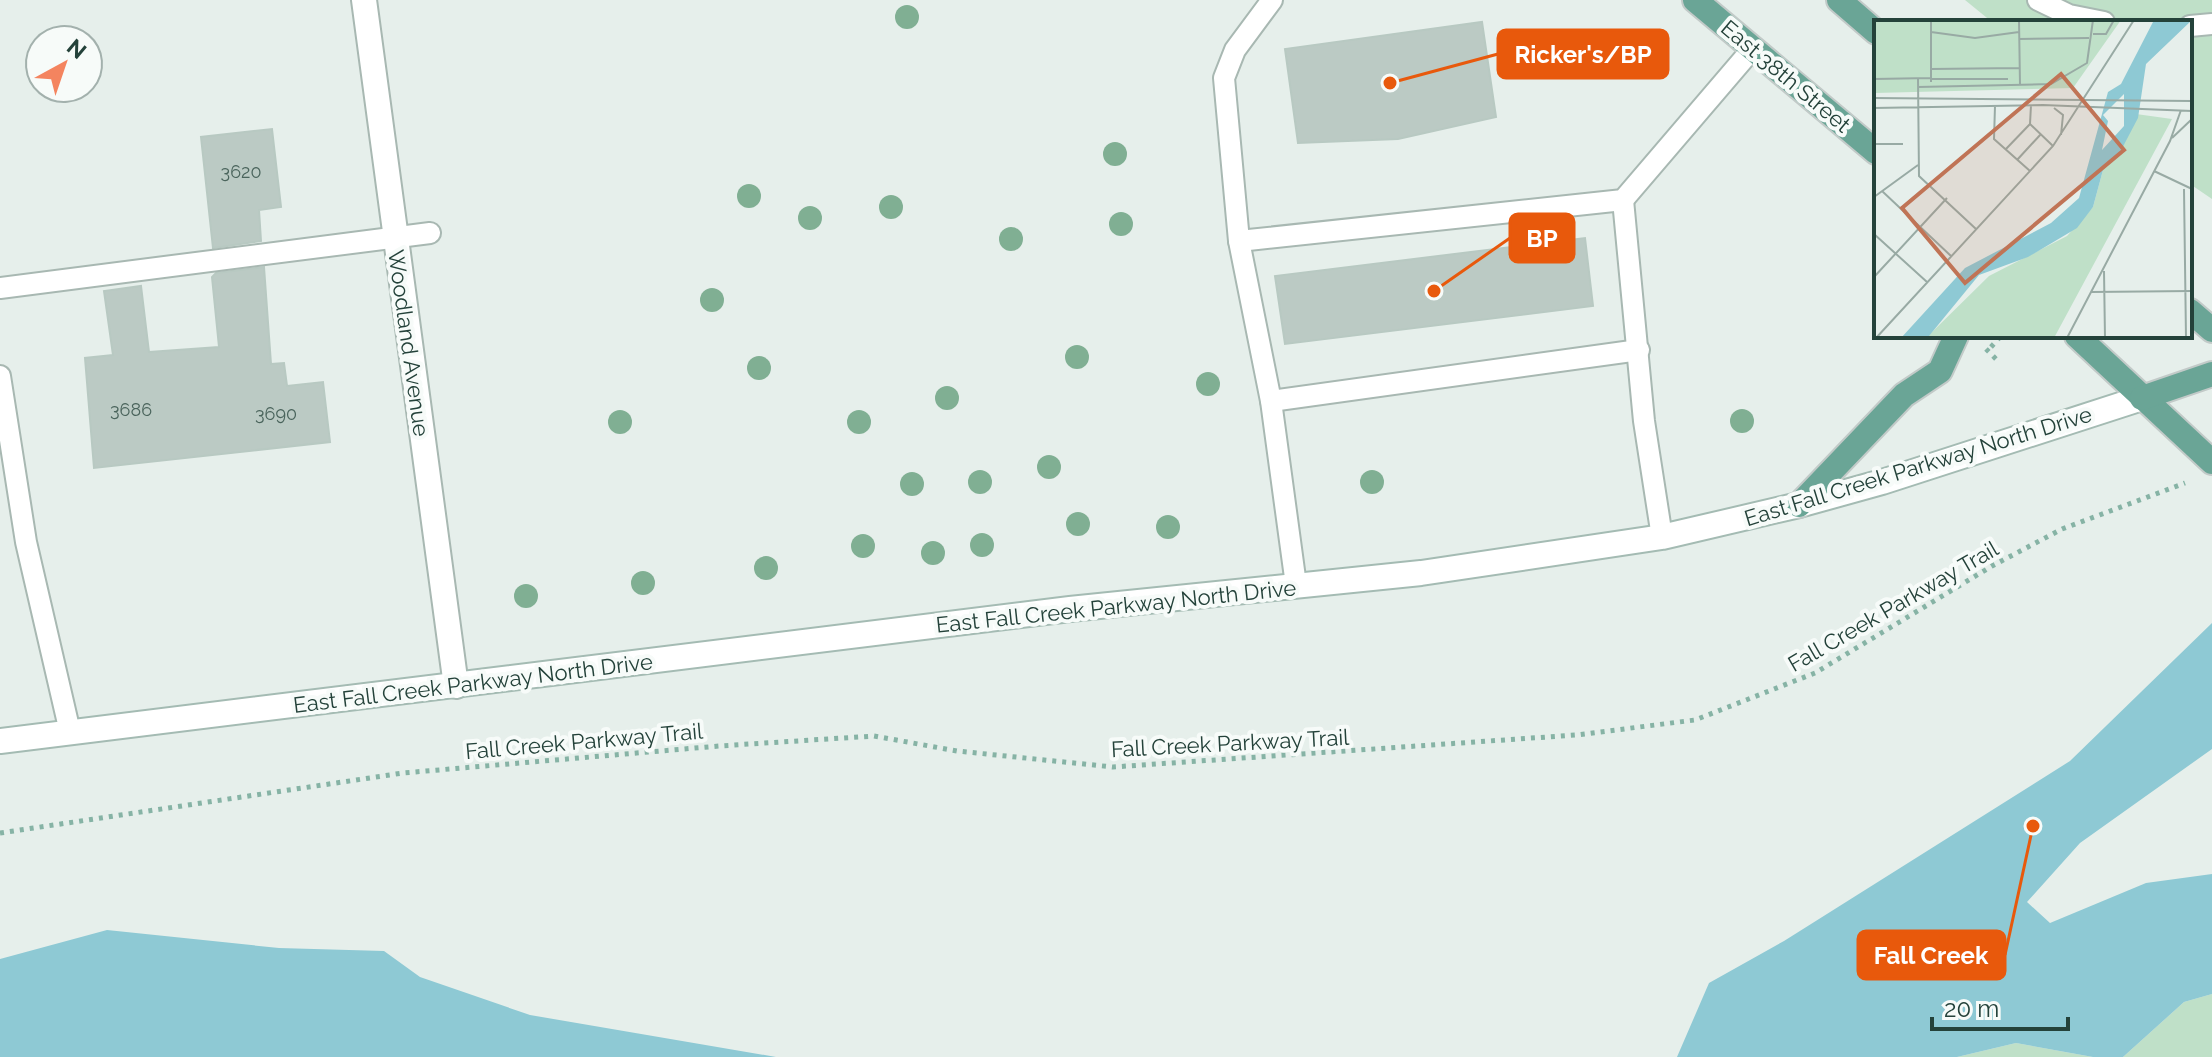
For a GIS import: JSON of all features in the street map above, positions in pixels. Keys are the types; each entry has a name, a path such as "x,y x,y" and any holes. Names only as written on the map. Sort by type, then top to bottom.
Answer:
{"main road":[{"name":"Woodland Avenue","path":"364,0 456,686"},
{"name":"East 38th Street","path":"1695,0 1874,150"},
{"path":"1839,0 1874,30"},
{"path":"1854,133 1874,158"},
{"path":"2192,313 2212,330"},
{"path":"1799,505 1904,395 1940,371 1955,338"},
{"path":"2079,338 2212,462"},
{"name":"East Fall Creek Parkway North Drive","path":"0,741 1070,609 1421,573 1662,537 1799,505 2212,374"}],"lane":[{"path":"1272,0 1235,50 1224,78 1239,241 1271,401 1296,585"},
{"path":"2038,0 2069,15 2094,20"},
{"path":"2192,26 2212,24"},
{"path":"1239,241 1623,200 1753,48"},
{"path":"1623,200 1644,421 1662,537"},
{"path":"0,288 430,233"},
{"path":"1271,401 1639,350"},
{"path":"0,376 26,542 70,732"}],"path":[{"path":"1999,338 1989,350 1999,362"},
{"name":"Fall Creek Parkway Trail","path":"0,833 403,773 719,746 874,736 957,751 1113,767 1544,738 1695,720 1815,673 1992,566 2062,529 2172,487"}],"green space":[{"path":"1965,0 2212,0 2212,199 2192,185 2192,20 1990,20"},
{"path":"2212,994 2212,1057 2123,1057 2184,1002"},
{"path":"2016,1043 2093,1057 1957,1057"}],"water":[{"path":"2212,623 2212,749 2080,843 2027,902 2050,923 2146,883 2212,874 2212,994 2184,1002 2123,1057 2093,1057 2016,1043 1957,1057 1677,1057 1709,983 1784,941 2070,761"},
{"path":"107,930 279,948 384,951 420,977 530,1015 776,1057 0,1057 0,959"}],"building":[{"path":"1482,22 1496,117 1398,139 1298,143 1285,49"},
{"path":"272,129 281,207 259,210 261,241 213,248 201,137"},
{"path":"1585,238 1593,306 1285,344 1275,276"},
{"path":"264,267 271,364 284,363 287,386 323,382 330,442 94,468 85,358 113,355 104,291 141,286 149,352 219,347 212,277 216,273"}],"place":[{"name":"Ricker's/BP","path":"1390,83"},
{"name":"BP","path":"1434,291"},
{"name":"Fall Creek","path":"2033,826"}]}
